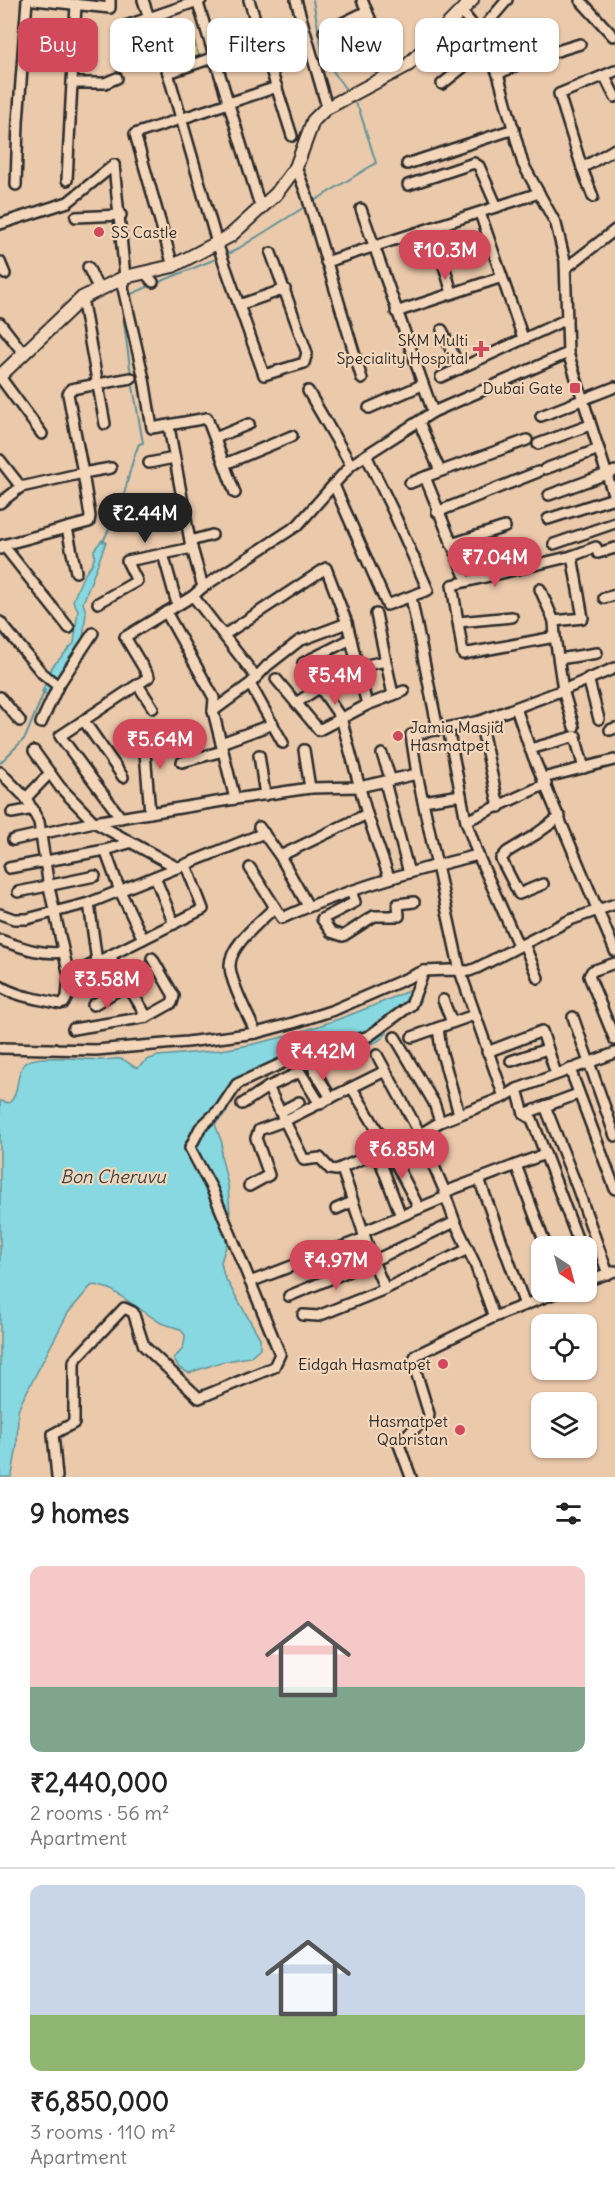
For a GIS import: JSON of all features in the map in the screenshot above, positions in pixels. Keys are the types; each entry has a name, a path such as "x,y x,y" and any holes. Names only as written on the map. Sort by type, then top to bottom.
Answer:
{"main road":[{"path":"0,377 82,298 99,290 149,278 218,248 260,206 276,194 296,167 313,121 331,106 393,74 417,58 472,0"}],"street":[{"path":"16,185 27,0"},
{"path":"34,0 110,8 110,0"},
{"path":"143,0 149,18"},
{"path":"152,18 198,0 207,30"},
{"path":"249,0 292,136"},
{"path":"296,0 331,106"},
{"path":"362,0 393,74"},
{"path":"492,18 507,0"},
{"path":"580,0 613,36"},
{"path":"67,180 76,4"},
{"path":"353,18 367,11"},
{"path":"462,12 467,18"},
{"path":"559,50 580,44"},
{"path":"207,60 168,73 218,248 263,374 268,376 304,363 307,357 272,252"},
{"path":"593,197 559,94 615,71"},
{"path":"220,72 260,206"},
{"path":"442,84 457,72"},
{"path":"502,72 498,74 523,164 556,224 564,251 568,352 590,425 611,472 615,499 548,519"},
{"path":"605,77 615,98"},
{"path":"72,83 105,83 117,78"},
{"path":"173,266 135,134 277,87"},
{"path":"407,164 514,129"},
{"path":"582,168 615,150"},
{"path":"408,185 474,163 479,166 497,207"},
{"path":"0,224 68,202 114,165 121,215 125,303 144,379 152,429 207,418 235,493"},
{"path":"296,167 306,193 362,379"},
{"path":"326,262 539,193"},
{"path":"361,209 433,412"},
{"path":"480,213 523,339"},
{"path":"76,218 121,215"},
{"path":"433,228 452,293"},
{"path":"566,268 615,230"},
{"path":"0,262 5,273"},
{"path":"88,267 99,290"},
{"path":"396,312 501,277"},
{"path":"239,305 285,289"},
{"path":"82,298 105,424"},
{"path":"441,377 567,319"},
{"path":"0,323 24,354"},
{"path":"442,330 460,369"},
{"path":"121,818 60,736 149,677 126,637 193,596 203,587 298,525 351,465 366,455 433,412 568,352"},
{"path":"0,377 42,434"},
{"path":"69,628 2,547 89,522 83,473 68,394 71,388 131,378"},
{"path":"369,408 422,385"},
{"path":"388,387 392,398"},
{"path":"541,417 615,387"},
{"path":"308,391 351,465"},
{"path":"419,422 440,471"},
{"path":"215,438 249,424"},
{"path":"538,444 590,425"},
{"path":"169,427 191,545 203,587"},
{"path":"225,464 292,436"},
{"path":"410,483 527,440"},
{"path":"437,512 599,449"},
{"path":"334,485 387,605 428,590 366,455"},
{"path":"149,463 174,458"},
{"path":"0,460 21,487"},
{"path":"0,503 21,487 111,468"},
{"path":"549,495 611,472"},
{"path":"425,477 437,512 464,574"},
{"path":"138,510 183,502"},
{"path":"554,544 615,523"},
{"path":"452,544 505,527"},
{"path":"67,528 76,572"},
{"path":"98,603 137,581 127,561 163,554 212,535"},
{"path":"555,637 464,654 452,585 596,547 598,553 615,548"},
{"path":"163,554 177,604"},
{"path":"554,621 583,618 572,555"},
{"path":"224,635 326,568 347,623 367,705"},
{"path":"540,589 554,621 563,690 584,768"},
{"path":"604,598 615,595"},
{"path":"193,596 224,635 253,681 283,743"},
{"path":"411,597 438,730"},
{"path":"166,612 213,698 213,711 235,799"},
{"path":"376,614 393,695"},
{"path":"458,622 512,617"},
{"path":"0,622 42,673 58,686"},
{"path":"213,711 253,681 267,666 299,641 347,623"},
{"path":"41,723 58,686 93,633"},
{"path":"351,639 303,663 341,718 366,814 389,877"},
{"path":"559,659 597,653"},
{"path":"297,703 358,667 385,661"},
{"path":"504,1097 460,971 417,774 411,735 480,721 615,668"},
{"path":"588,678 599,719"},
{"path":"276,679 320,730 367,705 404,691"},
{"path":"138,685 153,708"},
{"path":"0,697 20,721"},
{"path":"516,708 530,748 615,951"},
{"path":"84,721 123,777"},
{"path":"480,721 499,807"},
{"path":"182,762 273,724"},
{"path":"143,728 150,813"},
{"path":"448,728 466,821 478,855 538,978"},
{"path":"530,748 575,734"},
{"path":"304,750 310,789"},
{"path":"34,751 50,773 94,822 129,843 182,866 203,909 69,976"},
{"path":"382,754 409,873"},
{"path":"259,755 266,795"},
{"path":"466,821 499,807 544,781 615,761"},
{"path":"26,798 50,773"},
{"path":"14,840 94,822 310,789 359,787 417,774"},
{"path":"0,986 60,1004 66,1001 69,976 49,887 39,822 26,798 2,778"},
{"path":"423,801 461,795"},
{"path":"12,813 33,809"},
{"path":"280,856 366,814"},
{"path":"543,884 519,894 501,859 507,852 560,817"},
{"path":"0,914 21,920 89,903 182,866 262,830 280,856 308,906"},
{"path":"9,868 105,850 129,843"},
{"path":"105,850 120,891 143,939"},
{"path":"250,868 282,918 308,906 389,877 478,855"},
{"path":"18,892 95,876"},
{"path":"154,877 174,924"},
{"path":"351,891 355,902 322,919 331,932 342,936 374,916 399,916 398,904 414,902"},
{"path":"89,903 97,962"},
{"path":"0,1048 96,1050 256,1033 334,1010 424,971 460,971 477,968 570,921 615,904"},
{"path":"256,1033 232,978 230,966 232,955 240,942 275,907"},
{"path":"0,939 34,952 50,954 63,952"},
{"path":"110,956 147,1017"},
{"path":"73,1029 147,1017 172,1003 174,999 152,958"},
{"path":"615,963 592,971 589,976 615,1040"},
{"path":"57,1477 53,1434 74,1423 74,1361 124,1308 133,1312 144,1346 199,1398 274,1367 280,1354 212,1190 190,1148 200,1128 220,1108 237,1084 285,1062 369,1036 411,1005 424,971"},
{"path":"93,1005 127,985"},
{"path":"443,1000 452,1022"},
{"path":"412,1037 474,1015"},
{"path":"573,1017 615,1136"},
{"path":"438,1028 441,1050 459,1114"},
{"path":"487,1052 542,1031 556,1074"},
{"path":"395,1037 434,1103 440,1122"},
{"path":"511,1061 546,1049"},
{"path":"268,1087 304,1160 320,1158 330,1169 342,1169 420,1134 440,1122 504,1097 517,1089 615,1053"},
{"path":"377,1055 420,1134 454,1222 475,1264 494,1317"},
{"path":"570,1069 615,1189"},
{"path":"314,1070 331,1098"},
{"path":"282,1117 320,1104 386,1071"},
{"path":"242,1104 268,1087 300,1072 320,1104"},
{"path":"352,1088 388,1148 419,1208"},
{"path":"517,1089 524,1114 532,1119 576,1236"},
{"path":"524,1114 578,1094"},
{"path":"249,1186 265,1178 269,1172 256,1138 257,1132 282,1117 299,1102"},
{"path":"545,1106 611,1273"},
{"path":"377,1153 401,1216"},
{"path":"250,1282 364,1235 479,1179 545,1154"},
{"path":"516,1165 542,1236"},
{"path":"342,1169 373,1261 385,1289"},
{"path":"479,1179 525,1305"},
{"path":"336,1209 352,1202"},
{"path":"289,1296 373,1261 454,1222"},
{"path":"303,1315 318,1316 385,1289 468,1249"},
{"path":"411,1477 398,1442 419,1425 428,1421 429,1414 413,1362 416,1355 494,1317 533,1302"}],"green space":[{"path":"195,43 200,59 195,61"}],"water":[{"path":"102,540 106,542 83,603 86,612 82,648 60,671 50,696 42,692 52,667 74,643 78,610 73,601 93,561 94,550"},
{"name":"Bon Cheruvu","path":"413,989 420,991 419,1003 410,1013 386,1024 387,1033 380,1039 372,1044 365,1044 356,1032 348,1039 347,1049 324,1063 313,1055 271,1062 237,1083 232,1091 227,1112 215,1124 222,1143 221,1155 228,1185 230,1215 229,1237 221,1262 224,1276 260,1338 260,1348 250,1357 221,1362 189,1373 179,1368 173,1358 181,1351 184,1342 185,1335 180,1329 161,1323 110,1289 91,1286 68,1313 22,1401 18,1411 17,1446 12,1475 11,1477 0,1477 0,1101 9,1103 15,1095 19,1073 24,1064 49,1058 119,1059 137,1068 147,1060 158,1056 233,1048 298,1033 356,1013"}],"waterway":[{"path":"313,0 323,56 348,93"},
{"path":"311,203 376,163 359,109 352,100"},
{"path":"224,256 306,206"},
{"path":"157,283 218,258"},
{"path":"127,296 152,285"},
{"path":"121,301 131,375"},
{"path":"103,542 123,499 136,451 139,444 143,443 132,381"},
{"path":"0,763 25,738 45,690"}],"place":[{"name":"SS Castle","path":"99,232"},
{"name":"SKM Multi Speciality Hospital","path":"481,349"},
{"name":"Dubai Gate","path":"575,388"},
{"name":"Jamia Masjid Hasmatpet","path":"398,736"},
{"name":"Eidgah Hasmatpet","path":"443,1364"},
{"name":"Hasmatpet Qabristan","path":"460,1430"}]}
